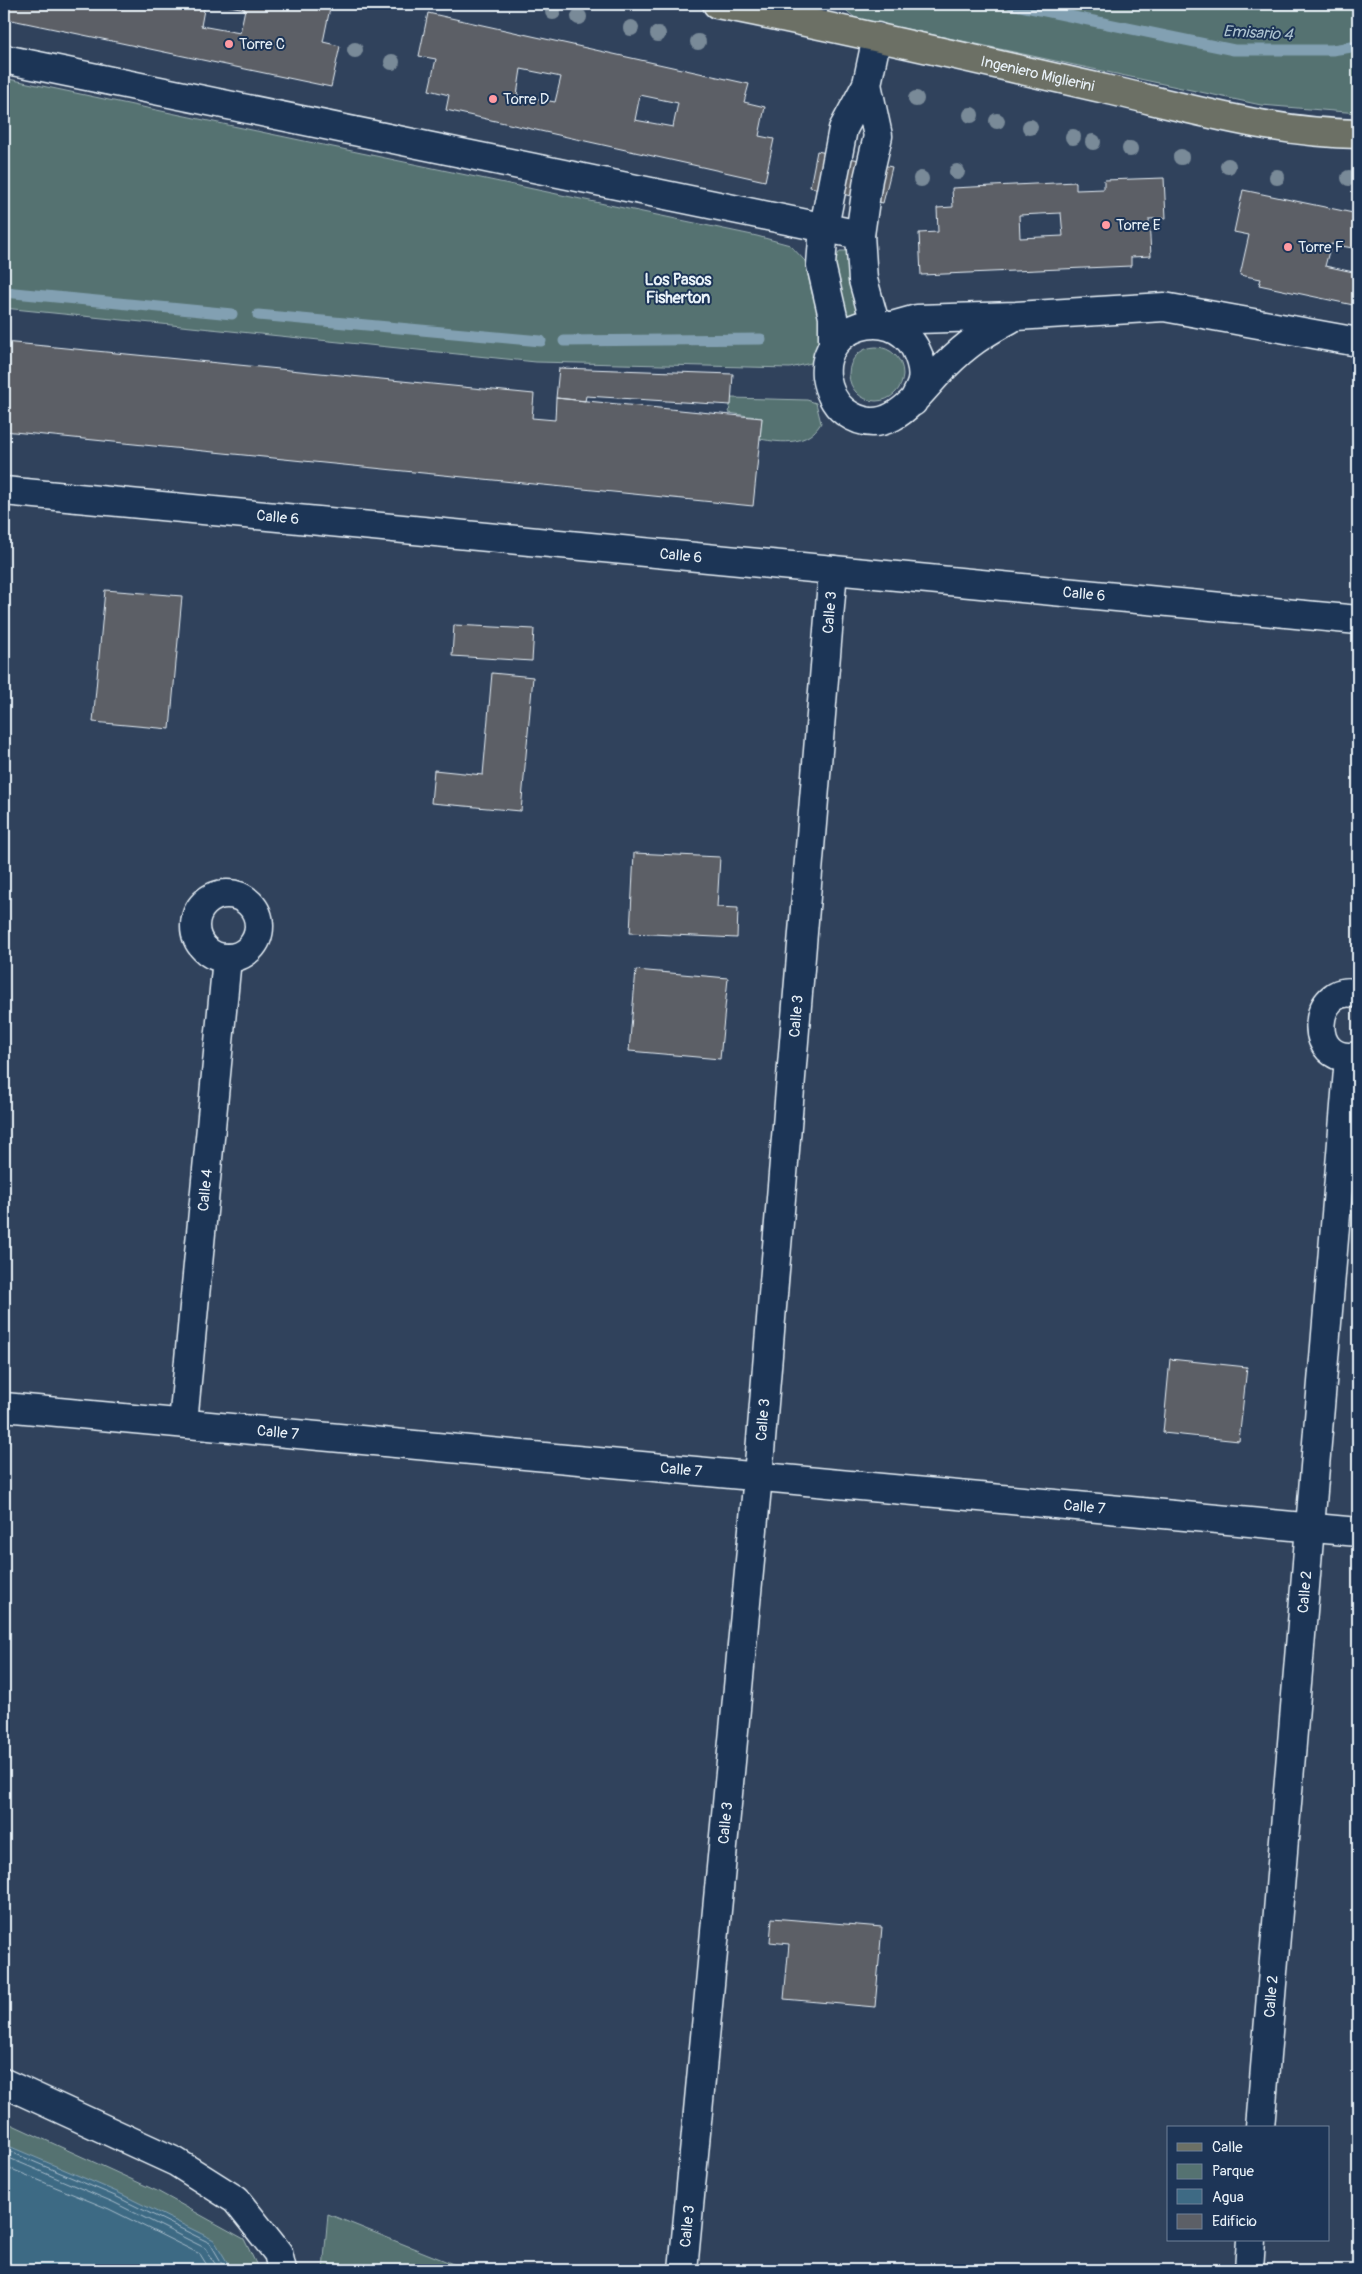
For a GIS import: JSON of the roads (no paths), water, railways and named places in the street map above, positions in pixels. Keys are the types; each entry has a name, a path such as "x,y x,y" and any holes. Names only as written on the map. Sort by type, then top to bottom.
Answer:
{"main road":[{"name":"Ingeniero Miglierini","path":"717,4 812,13 877,37 1237,119 1328,134 1358,134"}],"street":[{"path":"877,37 867,84 843,129 824,227 821,265 833,317 833,344 825,368 827,386 835,402 845,412 871,421 885,420 900,413 913,402 945,366 979,335 1016,316"},
{"path":"4,59 860,234"},
{"path":"867,84 878,136 868,179 860,234 863,280 883,324 910,339 921,358 922,381 913,402"},
{"path":"833,344 845,332 859,325 883,324 917,318 1016,316 1164,307 1358,342"},
{"name":"Calle 6","path":"4,491 1358,620"},
{"name":"Calle 3","path":"683,2270 758,1476 833,570"},
{"name":"Calle 4","path":"183,1423 227,958"},
{"name":"Calle 2","path":"1260,2126 1310,1527 1354,1057 1336,1054 1325,1045 1319,1031 1320,1017 1327,1004 1339,996 1353,993 1358,994"},
{"name":"Calle 7","path":"4,1407 1358,1532"},
{"path":"4,2083 176,2162 236,2200 278,2253 282,2270"},
{"path":"1249,2270 1251,2242"}],"water":[{"path":"4,2147 11,2147 117,2192 214,2240 232,2270 4,2270"}],"waterway":[{"name":"Emisario 4","path":"1011,4 1234,50 1332,50 1358,46"},
{"path":"4,292 232,314"},
{"path":"258,315 541,341"},
{"path":"564,341 761,339"}],"place":[{"name":"Torre C","path":"229,44"},
{"name":"Torre D","path":"493,99"},
{"name":"Torre E","path":"1106,225"},
{"name":"Torre F","path":"1288,247"}],"district":[{"name":"Los Pasos Fisherton","path":"678,288"}]}
